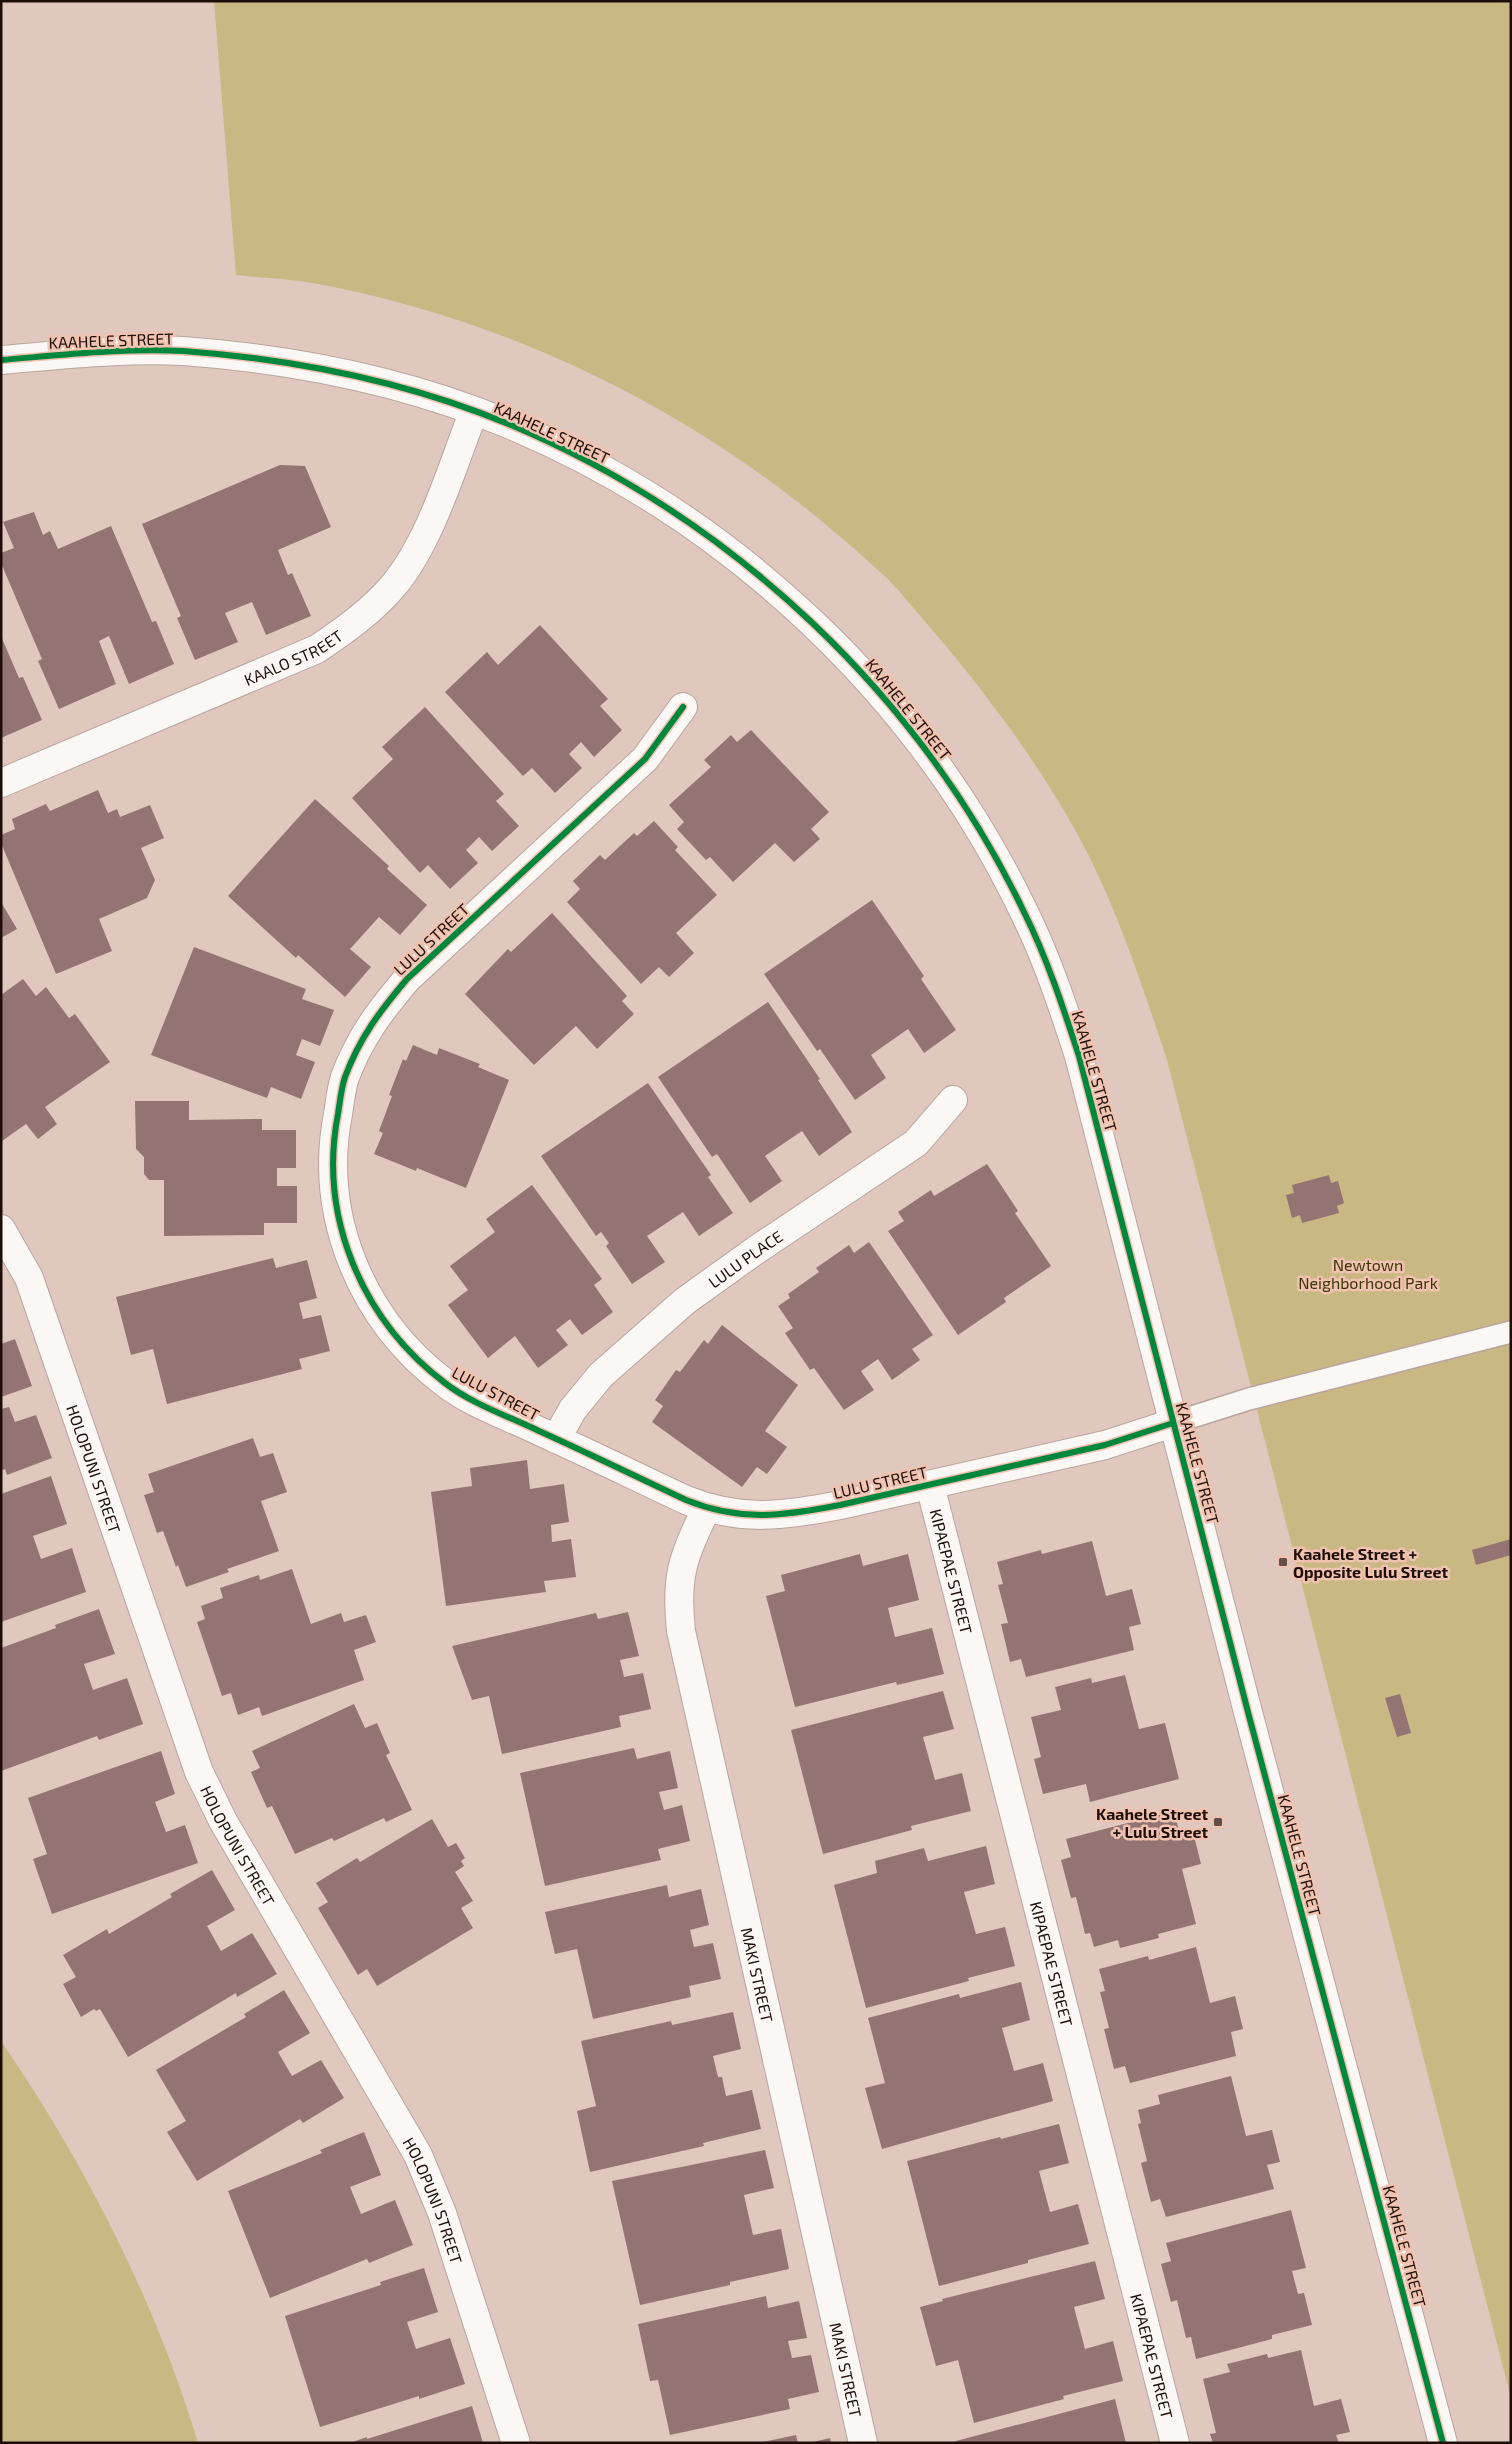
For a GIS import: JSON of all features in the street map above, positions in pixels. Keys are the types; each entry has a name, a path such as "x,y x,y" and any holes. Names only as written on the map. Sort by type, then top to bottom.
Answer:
{"street":[{"name":"KAAHELE STREET","path":"1,360 92,352 183,351 317,369 369,379 474,411 551,443 674,513 736,558 795,607 850,660 902,719 949,782 989,846 1024,912 1056,984 1079,1056 1173,1423 1443,2443"},
{"name":"KAALO STREET","path":"1,783 317,648 369,611 395,584 415,552 431,519 474,411"},
{"name":"LULU STREET","path":"684,707 645,759 407,979 376,1016 359,1046 344,1079 332,1162 335,1204 344,1243 360,1280 377,1310 400,1342 446,1384 481,1404 706,1509 737,1516 771,1516 801,1513 1105,1445 1173,1423"},
{"name":"LULU PLACE","path":"556,1438 572,1409 601,1375 685,1301 756,1250 916,1143 953,1100"},
{"name":"HOLOPUNI STREET","path":"1,1229 28,1278 199,1772 223,1821 423,2164 442,2213 516,2443"},
{"name":"KIPAEPAE STREET","path":"930,1485 1175,2443"},
{"name":"MAKI STREET","path":"706,1509 684,1559 679,1581 682,1631 862,2443"}],"lane":[{"path":"1173,1423 1249,1399 1511,1332"}],"green space":[{"name":"Newtown Neighborhood Park","path":"214,1 1511,1 1511,2398 1167,1060 1141,982 1111,904 1078,835 1046,781 1010,728 957,660 898,590 885,576 819,519 755,470 687,426 617,387 545,353 470,324 393,301 313,283 236,275"},
{"path":"1,2041 61,2135 115,2234 161,2338 181,2390 198,2443 1,2443"}],"building":[{"path":"280,465 305,466 331,527 278,550 288,575 292,573 311,616 266,635 252,602 225,613 238,642 195,660 177,618 181,616 142,524"},
{"path":"34,512 43,535 50,531 58,549 111,526 152,622 156,621 174,664 129,684 109,636 99,641 116,684 59,709 38,661 42,659 1,563 1,553 14,548 3,522"},
{"path":"540,625 608,699 600,706 622,730 594,757 581,742 569,754 582,768 555,793 532,768 523,776 445,692 487,652 498,665"},
{"path":"1,636 19,678 23,677 42,720 1,738"},
{"path":"425,707 504,794 496,801 519,826 492,851 479,837 466,850 478,863 450,889 428,865 420,873 352,798 393,759 382,747"},
{"path":"751,730 829,812 811,829 820,839 794,862 775,843 733,882 710,857 706,860 677,829 684,822 669,805 711,767 704,760 731,735 737,742"},
{"path":"98,790 108,813 117,809 120,817 150,805 164,838 141,848 155,880 147,898 99,919 112,951 56,974 1,843 1,835 15,829 12,819 46,804 50,811"},
{"path":"315,799 389,866 387,869 427,905 400,935 379,917 350,949 371,967 345,997 298,955 296,958 228,896"},
{"path":"654,821 678,847 675,850 717,895 676,933 694,953 669,977 659,967 641,984 567,902 580,889 573,881 600,855 605,860 634,833 637,836"},
{"path":"872,900 924,976 921,979 956,1030 924,1053 908,1029 871,1055 886,1078 855,1100 820,1049 817,1051 764,974"},
{"path":"1,902 17,929 1,938"},
{"path":"552,913 627,996 622,1001 634,1014 597,1049 576,1026 534,1065 465,994 508,949 511,952"},
{"path":"194,947 306,989 302,999 334,1010 320,1046 302,1039 296,1055 315,1062 301,1099 271,1087 267,1098 151,1055"},
{"path":"23,979 36,996 46,987 69,1018 75,1014 110,1062 45,1107 57,1124 38,1139 26,1124 2,1141 1,995"},
{"path":"768,1002 820,1079 818,1080 852,1132 819,1156 802,1131 765,1156 782,1181 750,1203 717,1154 712,1157 658,1077"},
{"path":"413,1045 437,1055 439,1048 480,1064 478,1067 509,1080 466,1188 417,1168 416,1171 374,1154 383,1133 379,1131 392,1096 389,1095 403,1059 406,1061"},
{"path":"648,1083 711,1175 708,1177 733,1213 699,1236 683,1212 647,1236 665,1262 632,1284 606,1246 609,1243 601,1232 596,1236 541,1156"},
{"path":"135,1101 189,1101 189,1120 262,1119 262,1130 296,1130 296,1168 277,1168 277,1186 297,1186 297,1223 264,1223 264,1235 164,1236 164,1180 149,1180 144,1174 144,1157 136,1149"},
{"path":"987,1164 1018,1211 1015,1213 1051,1266 1004,1298 1006,1302 958,1335 888,1231 904,1221 898,1212 931,1190 934,1196"},
{"path":"1329,1175 1331,1183 1338,1181 1344,1203 1337,1206 1339,1213 1302,1223 1300,1215 1292,1218 1286,1195 1294,1193 1292,1185"},
{"path":"532,1185 602,1279 594,1285 613,1312 582,1335 570,1319 556,1330 568,1345 538,1368 515,1336 488,1358 448,1305 468,1290 450,1266 495,1232 486,1219"},
{"path":"869,1242 933,1335 912,1349 920,1360 892,1380 878,1359 861,1371 874,1390 844,1410 814,1368 810,1370 785,1333 793,1328 778,1306 790,1298 788,1294 819,1272 816,1268 849,1245 854,1253"},
{"path":"273,1258 276,1268 307,1260 317,1298 299,1303 303,1319 321,1315 330,1351 299,1359 302,1369 167,1404 153,1349 131,1355 116,1297"},
{"path":"722,1325 798,1385 765,1431 787,1447 767,1474 757,1467 742,1487 652,1422 663,1406 655,1400 676,1370 680,1372 704,1340 708,1344"},
{"path":"15,1339 32,1386 1,1397 1,1344"},
{"path":"9,1407 15,1422 36,1415 52,1458 7,1475 5,1469 1,1471 1,1409"},
{"path":"253,1438 260,1457 273,1453 287,1492 261,1501 279,1551 227,1569 229,1572 186,1587 178,1565 176,1567 163,1531 157,1533 144,1495 154,1492 148,1474"},
{"path":"527,1460 530,1489 564,1484 569,1522 551,1525 552,1542 571,1539 576,1577 544,1581 546,1592 446,1606 431,1492 472,1486 470,1468"},
{"path":"51,1476 67,1524 33,1536 41,1559 72,1548 86,1592 1,1622 1,1494"},
{"path":"1511,1539 1511,1555 1476,1565 1472,1550"},
{"path":"1092,1541 1106,1596 1132,1589 1141,1624 1129,1627 1134,1650 1026,1677 1021,1659 1010,1662 1001,1624 1008,1623 998,1585 1003,1584 997,1562 1041,1550 1042,1554"},
{"path":"860,1554 863,1566 908,1554 919,1600 888,1608 895,1637 932,1628 944,1674 897,1685 896,1682 795,1707 766,1596 785,1591 781,1575"},
{"path":"292,1569 311,1624 341,1613 344,1622 366,1615 376,1642 354,1650 364,1680 262,1716 259,1707 238,1715 231,1693 222,1696 197,1622 205,1619 201,1606 223,1598 220,1588 259,1575 260,1580"},
{"path":"99,1609 115,1654 84,1664 93,1690 127,1678 143,1724 99,1740 97,1736 1,1771 1,1648 56,1628 55,1625"},
{"path":"628,1612 639,1656 620,1660 624,1677 643,1673 651,1709 619,1716 621,1727 502,1754 489,1696 472,1700 452,1646 596,1613 598,1619"},
{"path":"1125,1675 1139,1729 1165,1723 1179,1779 1090,1802 1086,1784 1043,1794 1034,1759 1041,1757 1031,1717 1061,1710 1055,1687 1091,1678 1092,1683"},
{"path":"943,1691 954,1729 923,1737 935,1780 962,1773 971,1811 911,1826 912,1830 823,1854 791,1730"},
{"path":"1400,1694 1411,1733 1397,1737 1385,1698"},
{"path":"354,1704 365,1728 377,1723 390,1753 386,1755 412,1810 386,1822 384,1818 334,1841 332,1838 295,1854 272,1806 267,1808 251,1772 260,1768 252,1751"},
{"path":"634,1748 637,1759 670,1751 678,1788 659,1792 664,1810 682,1805 690,1841 658,1849 661,1860 545,1886 520,1773"},
{"path":"161,1751 175,1794 155,1802 166,1832 185,1825 198,1863 52,1914 33,1859 47,1854 28,1798"},
{"path":"1174,1811 1180,1835 1193,1832 1201,1864 1182,1869 1196,1924 1158,1934 1159,1938 1120,1948 1118,1940 1094,1947 1090,1933 1085,1934 1076,1897 1071,1898 1061,1860 1071,1857 1066,1839"},
{"path":"432,1819 448,1847 456,1843 465,1858 461,1861 464,1866 455,1872 473,1901 461,1908 473,1928 377,1986 367,1969 358,1975 318,1908 328,1902 316,1883 357,1858 360,1862"},
{"path":"986,1846 995,1884 964,1892 976,1934 1005,1927 1015,1966 968,1978 969,1981 866,2008 834,1885 877,1873 875,1861 924,1848 928,1861"},
{"path":"212,1870 235,1910 207,1926 221,1951 252,1933 277,1974 237,1997 236,1993 128,2057 100,2009 96,2011 94,2009 81,2017 63,1984 76,1977 63,1955 107,1929 109,1934 172,1897 170,1894"},
{"path":"667,1885 669,1897 701,1889 709,1925 690,1930 694,1947 713,1943 721,1979 689,1986 691,1997 593,2019 577,1949 555,1954 545,1912"},
{"path":"1196,1947 1210,2003 1235,1996 1243,2029 1231,2032 1236,2056 1130,2083 1125,2066 1114,2069 1104,2029 1109,2028 1100,1992 1105,1991 1099,1969 1148,1956 1149,1960"},
{"path":"1021,1982 1030,2020 1002,2028 1014,2071 1043,2063 1053,2101 882,2149 865,2088 885,2083 868,2018 959,1994 960,1998"},
{"path":"284,1990 310,2033 278,2052 292,2076 321,2060 344,2098 303,2123 300,2119 197,2181 167,2132 186,2121 156,2070 246,2017 244,2014"},
{"path":"733,2012 741,2049 713,2056 718,2077 722,2077 726,2096 752,2090 761,2129 703,2143 704,2146 590,2172 577,2111 596,2106 581,2041 671,2021 672,2025"},
{"path":"1231,2076 1246,2136 1272,2130 1280,2162 1267,2165 1274,2189 1166,2217 1160,2199 1151,2202 1141,2163 1147,2161 1138,2124 1141,2123 1138,2110 1160,2104 1158,2095"},
{"path":"1059,2124 1069,2163 1039,2171 1050,2212 1078,2204 1089,2244 1028,2260 1028,2263 939,2286 907,2161"},
{"path":"364,2132 381,2175 350,2187 361,2214 395,2200 413,2245 369,2263 367,2259 270,2298 228,2191 322,2153 320,2150"},
{"path":"765,2150 774,2188 744,2195 753,2235 781,2229 789,2269 730,2282 730,2285 640,2305 612,2181"},
{"path":"1291,2210 1306,2268 1292,2271 1298,2294 1304,2293 1312,2325 1272,2335 1272,2339 1196,2359 1191,2337 1186,2338 1177,2300 1171,2302 1161,2264 1171,2261 1166,2243"},
{"path":"1095,2261 1105,2299 1074,2307 1085,2349 1113,2341 1123,2381 1063,2396 1064,2399 974,2423 958,2360 936,2366 920,2307 943,2301 942,2299"},
{"path":"424,2268 438,2312 407,2322 416,2349 450,2338 465,2384 419,2399 419,2396 320,2427 285,2316 381,2285 380,2282"},
{"path":"766,2296 768,2308 799,2301 807,2338 788,2341 792,2358 811,2355 819,2392 788,2399 790,2409 670,2435 658,2380 650,2381 638,2324"},
{"path":"1301,2350 1314,2406 1341,2399 1350,2432 1336,2435 1339,2443 1213,2443 1210,2434 1216,2433 1203,2379 1230,2372 1227,2364 1267,2354 1268,2358"},
{"path":"1115,2399 1126,2443 956,2443 956,2441"},
{"path":"472,2406 483,2443 350,2443 367,2437 367,2439"},
{"path":"796,2435 798,2443 763,2443 763,2442"},
{"path":"830,2438 831,2443 813,2443 813,2442"}],"cycle path":[{"path":"1,360 138,350 183,351 267,360 350,375 391,385 432,396 511,425 592,464 670,510 743,563 811,622 874,687 931,757 981,833 1024,912 1061,1001 1079,1056 1249,1716 1443,2443"},
{"path":"683,707 645,759 407,979 388,1002 357,1049 344,1082 338,1114 333,1153 335,1191 341,1228 353,1264 369,1297 390,1329 416,1358 445,1383 478,1403 686,1500 725,1512 762,1515 781,1514 840,1505 1105,1445 1173,1423"}],"place":[{"name":"Kaahele Street + Opposite Lulu Street","path":"1283,1562"},
{"name":"Kaahele Street + Lulu Street","path":"1218,1822"}]}
